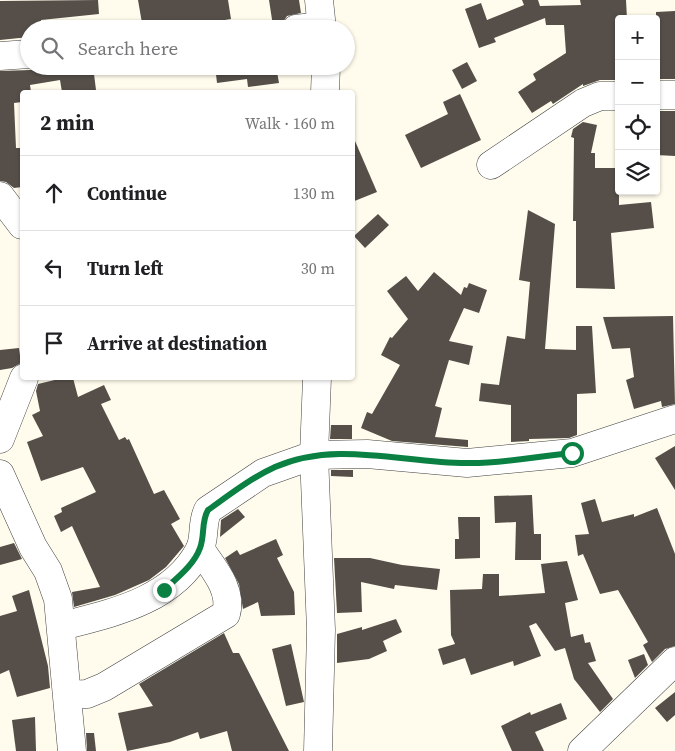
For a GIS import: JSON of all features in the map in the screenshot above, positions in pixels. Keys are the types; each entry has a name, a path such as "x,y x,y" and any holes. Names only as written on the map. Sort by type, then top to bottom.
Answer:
{"street":[{"path":"0,56 20,55"},
{"path":"326,75 326,90"},
{"path":"660,95 675,95"},
{"path":"491,165 583,103 600,96 615,96"},
{"path":"0,196 20,222"},
{"path":"0,439 23,380"},
{"path":"317,380 314,455 321,630 318,751"},
{"path":"62,626 119,611 164,590 185,571 200,549 204,516 208,510 263,473 277,466 314,455 366,454 467,463 572,453 675,419"},
{"path":"0,474 33,547 48,571 58,599 62,626 72,751"},
{"path":"68,695 87,694 104,687 226,614 227,597 220,577 200,549"},
{"path":"582,751 675,661"}],"building":[{"path":"98,0 99,14 41,20 20,20 20,38 0,40 0,1"},
{"path":"138,0 228,0 231,19 225,20 141,20"},
{"path":"269,0 299,0 301,13 287,16 284,20 272,20"},
{"path":"522,0 538,0 540,6 581,5 580,0 626,0 627,15 615,15 615,80 600,80 583,86 583,84 553,104 551,101 532,113 518,92 536,80 533,74 566,53 564,25 546,25 545,18 494,38 496,42 479,48 465,9 481,3 487,20 524,5"},
{"path":"675,11 675,79 660,79 660,15 656,15 656,12"},
{"path":"467,62 477,81 462,89 452,70"},
{"path":"20,70 20,75 94,75 96,90 62,90 60,80 30,85 31,90 20,90 20,102 14,103 16,148 20,148 20,187 14,188 6,182 0,181 0,71"},
{"path":"216,75 278,75 279,83 248,87 247,79 217,83"},
{"path":"460,94 481,140 421,168 405,135 448,114 443,102"},
{"path":"660,111 675,111 675,156 660,155"},
{"path":"583,122 597,125 591,153 595,153 595,168 615,168 615,195 619,195 619,205 651,202 654,228 611,233 615,289 576,288 576,221 573,221 574,138 571,137 573,129"},
{"path":"355,141 377,192 355,201"},
{"path":"528,210 555,224 545,349 576,350 576,326 592,326 596,393 577,394 577,435 569,438 529,439 529,441 511,442 511,405 479,401 481,383 499,385 507,336 525,339 530,282 519,280"},
{"path":"378,214 389,225 365,248 355,235"},
{"path":"434,272 461,295 464,287 467,288 469,283 487,290 479,313 464,308 449,341 473,346 469,365 449,360 435,406 442,408 435,437 468,440 468,447 392,441 361,428 367,412 372,414 400,365 381,355 390,337 392,338 408,319 387,291 406,276 418,291"},
{"path":"673,316 675,404 662,407 661,401 634,409 626,380 634,377 630,348 612,349 603,317"},
{"path":"19,348 20,364 12,368 0,370 0,350"},
{"path":"55,380 74,380 78,397 104,385 111,400 101,404 119,440 125,437 127,440 129,439 154,494 164,490 180,519 171,524 184,546 166,567 149,580 115,595 74,607 72,592 100,587 72,526 61,532 54,516 62,512 61,508 96,492 83,467 41,481 27,442 43,436 32,415 40,411 36,391 38,384"},
{"path":"331,425 352,425 352,439 330,439"},
{"path":"675,446 675,490 655,458"},
{"path":"331,470 353,470 353,477 331,476"},
{"path":"532,495 534,534 541,534 541,560 515,560 516,522 495,523 494,496"},
{"path":"595,499 602,522 634,514 634,517 657,508 675,554 675,646 665,649 652,662 643,645 648,642 618,590 600,594 583,554 578,556 575,535 589,534 581,503"},
{"path":"238,509 245,517 220,537 221,520"},
{"path":"458,517 480,517 480,558 455,559 455,539 459,539"},
{"path":"276,539 283,555 277,558 294,592 295,615 261,616 258,602 243,609 239,584 225,558 237,550 240,555"},
{"path":"14,543 22,559 0,565 0,547"},
{"path":"334,558 370,558 402,565 440,569 437,590 395,585 394,589 361,582 362,612 337,613"},
{"path":"567,561 578,600 565,603 571,637 583,634 585,643 590,642 596,661 588,663 613,699 600,712 574,679 565,648 555,651 536,623 529,626 541,656 514,666 513,661 471,675 465,658 443,665 438,649 455,644 451,635 450,590 482,589 483,574 499,574 499,596 545,593 541,564"},
{"path":"29,590 48,666 50,688 17,697 9,670 0,674 0,616 17,611 12,596"},
{"path":"396,619 402,632 383,641 387,651 369,659 337,663 337,634 362,627 362,630"},
{"path":"224,633 233,653 239,653 289,751 232,751 227,731 200,739 198,732 170,742 127,751 118,713 153,706 139,684"},
{"path":"291,644 304,702 286,706 272,649"},
{"path":"644,654 648,665 635,678 628,660"},
{"path":"675,692 675,715 667,722 655,708"},
{"path":"561,703 567,719 535,732 544,751 512,751 501,726 530,712 531,715"},
{"path":"35,717 36,751 16,751 12,720"},
{"path":"86,733 94,733 96,751 87,751"}],"route":[{"path":"164,590 185,571 200,549 204,516 208,510 263,473 277,466 314,455 366,454 467,463 572,453"}]}
